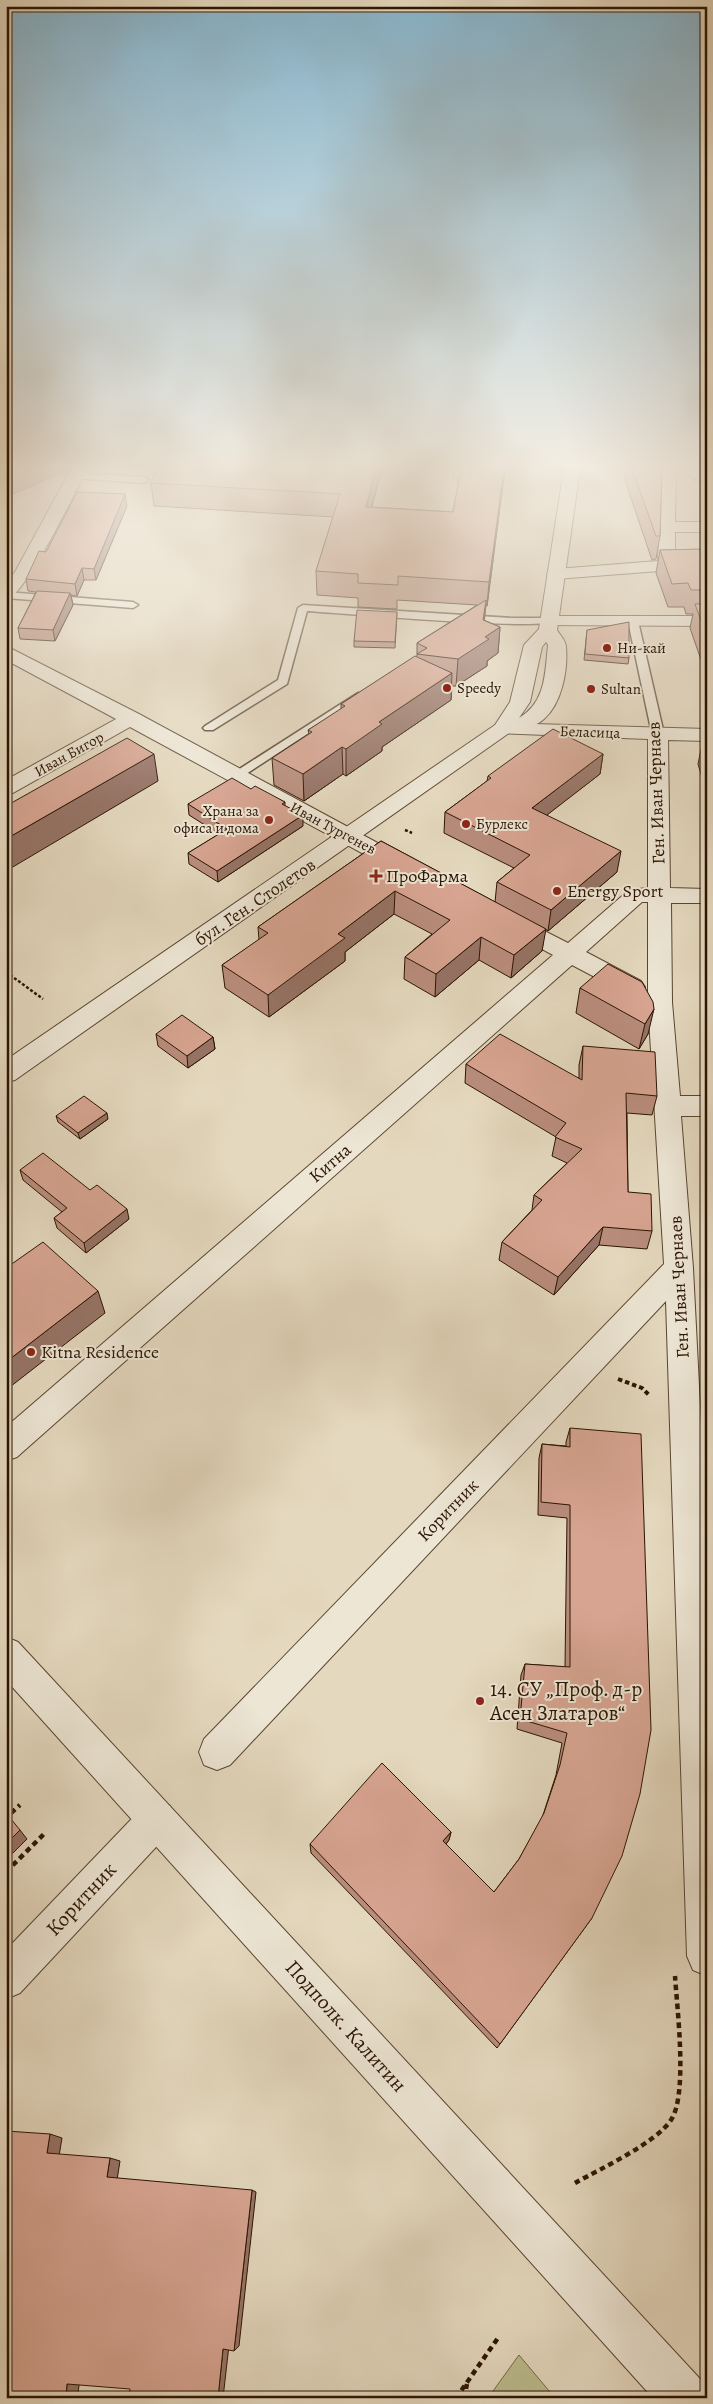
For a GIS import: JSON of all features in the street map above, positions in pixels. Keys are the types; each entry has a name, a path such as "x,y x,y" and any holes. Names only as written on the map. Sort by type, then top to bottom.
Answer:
{"street":[{"path":"6,595 16,581"},
{"name":"бул. Ген. Столетов","path":"502,729 520,702 533,645 548,626 555,581"},
{"path":"548,626 633,621 707,621"},
{"name":"бул. Ген. Столетов","path":"6,1073 349,837 502,729 528,721 543,710 552,691 557,645 548,626"},
{"name":"Иван Тургенев","path":"6,652 132,718 424,877"},
{"name":"Иван Бигор","path":"6,789 132,718"},
{"name":"Беласица","path":"502,729 707,735"},
{"name":"Ген. Иван Чернаев","path":"658,734 660,1002 678,1268 696,1434 707,1956"},
{"name":"Китна","path":"6,1447 638,895 707,896"},
{"path":"493,913 660,1002"},
{"path":"668,1106 707,1106"},
{"name":"Коритник","path":"217,1752 678,1268"},
{"name":"Подполк. Калитин","path":"6,1654 685,2398"},
{"name":"Коритник","path":"6,1979 157,1818"}],"lane":[{"path":"6,595 133,605"},
{"path":"209,728 283,682 303,608 478,619 548,626"},
{"path":"461,630 478,619"},
{"name":"Ген. Иван Чернаев","path":"633,621 658,734"},
{"path":"236,775 369,689"}],"path":[{"path":"405,830 412,833"},
{"path":"6,972 43,999"},
{"path":"612,1378 642,1388 656,1401"},
{"path":"6,1808 9,1814 20,1805"},
{"path":"6,1872 44,1834"},
{"path":"576,2183 652,2135 671,2120 679,2096 675,1967"},
{"path":"456,2398 498,2338"},
{"path":"464,2398 467,2383"}],"green space":[{"path":"519,2355 555,2398 488,2398"}],"building":[{"path":"47,581 76,581 75,584"},
{"path":"358,581 398,581 398,585 358,583"},
{"path":"671,581 707,581 707,590 691,590 688,583 672,584"},
{"path":"37,591 70,593 53,630 18,628"},
{"path":"486,600 483,620 500,627 485,637 489,639 458,659 417,654 427,648 417,643"},
{"path":"695,604 707,604 707,637"},
{"path":"357,610 397,612 395,642 354,641"},
{"name":"Ни-кай","path":"629,622 629,658 585,654 587,630"},
{"path":"415,656 452,673 379,722 382,724 346,749 342,747 303,774 272,758 312,732 308,730 345,706 341,704"},
{"path":"553,729 603,754 532,808 621,851 551,910 497,882 530,855 445,812 491,778 488,776"},
{"path":"127,738 154,754 6,839 6,806"},
{"path":"703,740 707,740 707,751"},
{"path":"232,778 251,789 255,786 285,802 282,804 303,815 217,871 188,853 227,829 188,804"},
{"path":"381,841 546,929 514,955 481,937 436,974 405,957 450,920 395,891 338,934 345,938 268,995 222,965 268,933 258,927"},
{"path":"608,964 642,982 653,1002 654,1009 645,1024 580,988"},
{"path":"182,1015 213,1037 187,1056 156,1034"},
{"path":"500,1034 582,1080 583,1046 655,1052 657,1096 626,1093 628,1192 651,1194 652,1231 603,1227 558,1277 502,1242 542,1200 534,1195 582,1149 555,1137 566,1123 466,1064"},
{"path":"84,1096 107,1113 78,1133 56,1116"},
{"path":"43,1153 90,1190 97,1185 127,1209 84,1243 54,1218 67,1208 20,1170"},
{"name":"Kitna Residence","path":"43,1242 98,1291 6,1362 6,1268"},
{"path":"570,1428 641,1434 651,1730 640,1794 622,1856 592,1918 500,2044 310,1844 382,1763 451,1832 443,1841 494,1892 519,1859 544,1813 560,1765 567,1733 520,1719 525,1664 570,1667 570,1505 541,1502 542,1444 570,1447"},
{"path":"6,1813 20,1830 6,1844"},
{"path":"6,2131 50,2134 47,2153 110,2158 107,2177 252,2190 234,2351 223,2349 218,2398 129,2398 130,2389 67,2384 66,2398 41,2398 6,2394"}],"place":[{"name":"Ни-кай","path":"607,648"},
{"name":"Speedy","path":"447,688"},
{"name":"Sultan","path":"591,689"},
{"name":"Храна за офиса и дома","path":"269,820"},
{"name":"Бурлекс","path":"466,824"},
{"name":"ПроФарма","path":"376,876"},
{"name":"Energy Sport","path":"557,891"},
{"name":"Kitna Residence","path":"31,1352"},
{"name":"14. СУ „Проф. д-р Асен Златаров“","path":"480,1701"}]}
